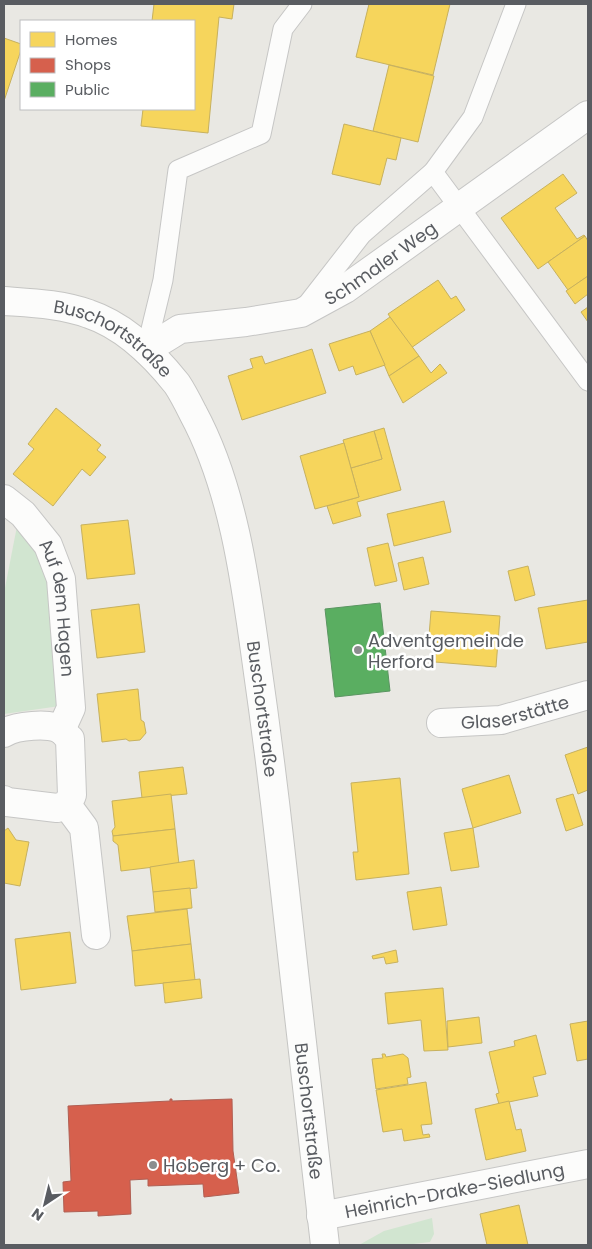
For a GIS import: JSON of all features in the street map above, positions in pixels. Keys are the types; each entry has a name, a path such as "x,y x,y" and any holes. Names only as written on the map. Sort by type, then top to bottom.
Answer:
{"street":[{"name":"Schmaler Weg","path":"146,350 180,329 246,322 301,313 345,289 588,116"},
{"name":"Buschortstraße","path":"4,301 44,303 89,314 111,324 133,338 178,386 203,431 217,468 234,528 244,575 269,753 325,1245"},
{"name":"Auf dem Hagen","path":"4,499 23,514 48,545 61,579 71,708 61,730"},
{"name":"Glaserstätte","path":"440,723 501,720 588,695"},
{"path":"4,733 10,730 48,725 61,730 70,739 72,795 67,805 57,808 7,802 4,800"},
{"path":"67,805 84,828 96,935"},
{"name":"Heinrich-Drake-Siedlung","path":"321,1216 588,1164"}],"lane":[{"path":"146,350 163,280 178,170 261,134 283,29 302,4"},
{"path":"301,313 362,234 432,172 474,117 516,4"},
{"path":"432,172 588,381"}],"green space":[{"path":"18,521 39,552 51,584 60,706 4,714 4,593"},
{"path":"432,1218 434,1234 430,1242 405,1245 359,1245 384,1231"}],"building: Homes":[{"path":"154,4 234,4 232,19 219,17 208,133 141,126 143,110 195,110 195,20 152,20"},
{"path":"369,4 450,4 433,75 356,57"},
{"path":"4,38 20,44 20,53 4,101"},
{"path":"389,65 434,76 418,142 373,131"},
{"path":"344,124 401,138 396,160 387,158 380,185 332,174"},
{"path":"563,174 577,193 555,208 577,239 585,236 538,269 501,218"},
{"path":"585,236 588,241 588,276 568,290 548,262"},
{"path":"588,276 588,294 575,304 566,291"},
{"path":"438,280 451,299 456,296 465,310 411,348 388,314"},
{"path":"588,307 588,322 581,312"},
{"path":"390,317 419,356 389,376 370,331"},
{"path":"370,331 385,365 356,375 353,366 339,371 329,344"},
{"path":"312,349 326,393 242,420 228,376 253,368 250,359 262,356 265,364"},
{"path":"419,356 431,373 440,364 447,373 403,403 389,376"},
{"path":"56,408 101,445 97,450 106,457 90,476 82,469 53,506 13,474 34,449 28,444"},
{"path":"384,428 401,490 357,502 361,516 333,524 327,506 359,497 351,468 382,459 374,431"},
{"path":"374,431 382,459 351,468 343,440"},
{"path":"344,443 359,497 315,509 300,456"},
{"path":"444,501 451,532 394,546 387,514"},
{"path":"128,520 135,574 87,579 81,525"},
{"path":"388,543 397,581 375,586 367,548"},
{"path":"423,557 429,584 404,590 398,563"},
{"path":"528,566 535,595 515,601 508,571"},
{"path":"588,600 588,642 546,649 538,608"},
{"path":"139,604 145,652 97,658 91,610"},
{"path":"431,611 500,616 496,667 435,662 437,637 429,636"},
{"path":"138,689 141,720 144,722 146,733 140,740 129,741 126,739 102,742 97,694"},
{"path":"588,747 588,790 578,794 565,755"},
{"path":"183,767 187,794 142,798 139,772"},
{"path":"509,775 521,813 473,828 462,789"},
{"path":"400,778 409,874 356,880 353,852 358,852 351,783"},
{"path":"171,794 175,829 113,836 112,831 115,827 112,801"},
{"path":"573,794 583,825 566,831 556,799"},
{"path":"8,828 16,840 29,842 20,886 4,883 4,831"},
{"path":"473,828 479,867 451,871 444,833"},
{"path":"175,829 179,864 121,871 118,845 113,841 113,836"},
{"path":"194,860 197,888 153,892 150,867"},
{"path":"441,887 447,925 413,930 407,892"},
{"path":"190,888 192,908 155,912 153,892"},
{"path":"187,909 191,944 132,951 127,916"},
{"path":"70,932 76,983 21,990 15,939"},
{"path":"191,944 195,980 135,986 132,951"},
{"path":"396,950 398,962 386,964 384,957 373,959 372,956"},
{"path":"200,979 202,998 165,1003 163,983"},
{"path":"443,988 448,1050 424,1051 421,1020 388,1024 385,993"},
{"path":"479,1017 482,1043 448,1047 447,1021"},
{"path":"588,1021 588,1059 577,1061 570,1024"},
{"path":"536,1035 546,1074 533,1077 538,1096 499,1104 496,1094 499,1093 489,1052 515,1046 514,1041"},
{"path":"382,1054 385,1054 386,1057 403,1054 408,1058 411,1077 407,1078 408,1084 376,1089 372,1059 383,1058"},
{"path":"426,1082 432,1124 421,1125 423,1135 429,1134 430,1137 404,1141 402,1129 383,1132 376,1090"},
{"path":"509,1101 516,1130 521,1129 526,1151 486,1160 475,1109"},
{"path":"519,1205 528,1245 487,1245 480,1214"}],"building: Shops":[{"name":"Hoberg + Co.","path":"170,1099 172,1101 232,1099 233,1151 239,1193 204,1197 203,1184 148,1186 148,1179 130,1180 131,1214 98,1216 98,1211 64,1212 63,1182 71,1181 68,1106 170,1101"}],"building: Public":[{"name":"Adventgemeinde Herford","path":"380,603 390,691 335,697 325,609"}],"place":[{"name":"Adventgemeinde Herford","path":"358,650"},
{"name":"Hoberg + Co.","path":"153,1165"}]}
